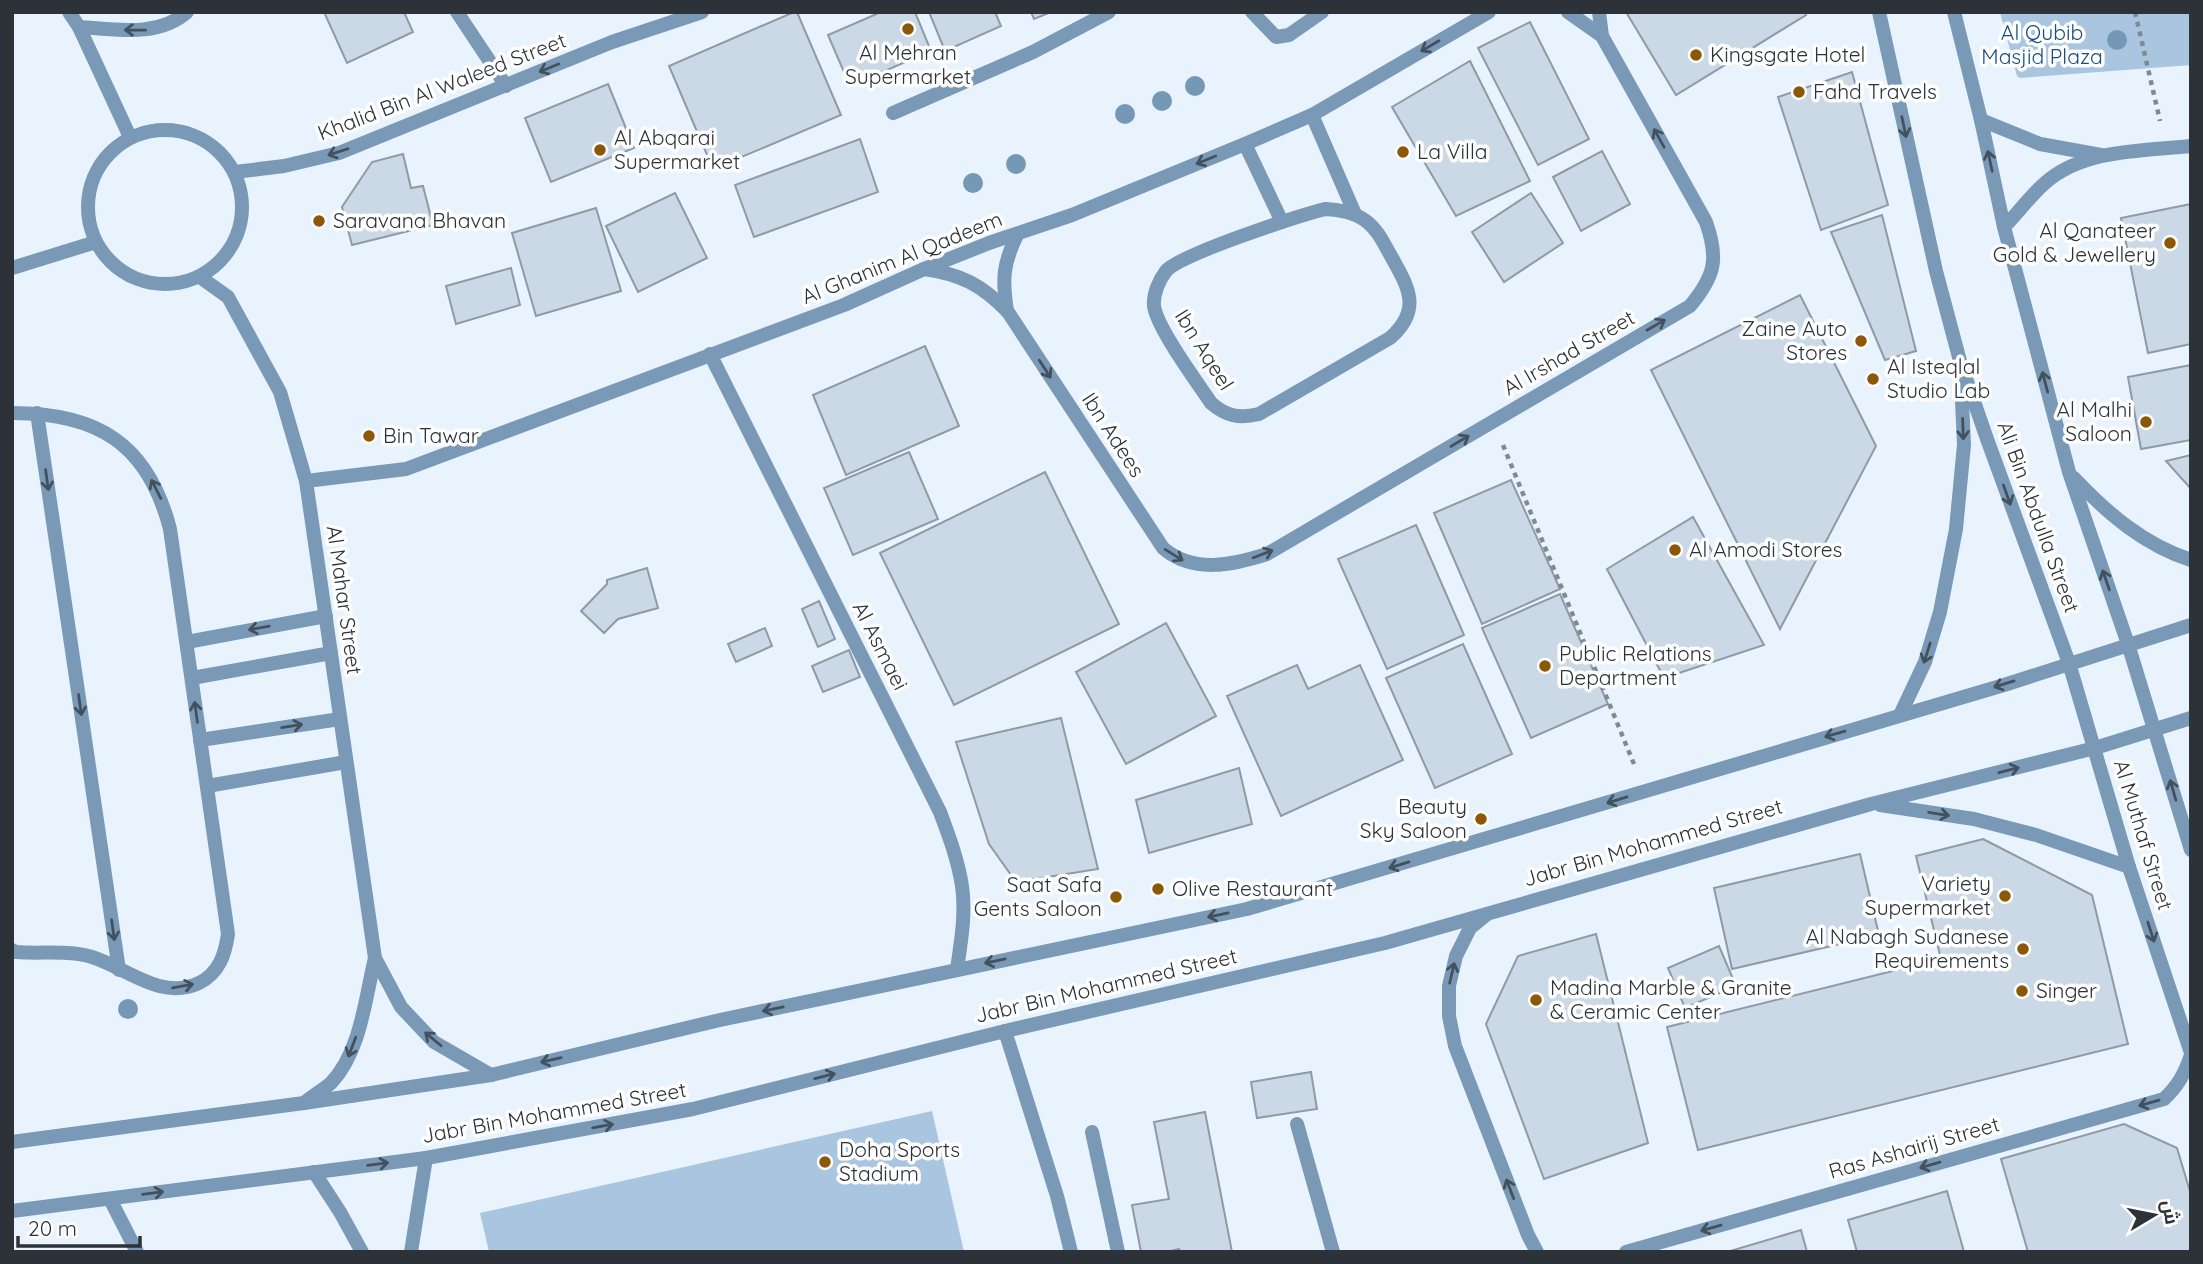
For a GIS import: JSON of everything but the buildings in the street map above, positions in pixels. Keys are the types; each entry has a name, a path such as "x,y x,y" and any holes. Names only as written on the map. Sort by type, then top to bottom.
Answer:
{"street":[{"path":"69,12 79,27 130,137"},
{"path":"79,27 144,31 178,20 187,12"},
{"path":"457,12 506,86"},
{"name":"Khalid Bin Al Waleed Street","path":"235,172 285,166 339,153 612,42 702,12"},
{"path":"893,113 1033,52 1109,12"},
{"path":"1252,12 1276,37 1289,35 1322,12"},
{"name":"Al Ghanim Al Qadeem","path":"306,481 406,469 844,305 989,243 1072,215 1312,115 1489,12"},
{"path":"1568,12 1602,36"},
{"path":"1599,12 1602,36"},
{"name":"Ali Bin Abdulla Street","path":"1879,12 1934,259 1960,361 2069,663 2095,748"},
{"name":"Ali Bin Abdulla Street","path":"1954,12 2004,228 2068,472 2129,644"},
{"name":"Al Irshad Street","path":"1197,564 1233,565 1267,554 1299,537 1690,306 1705,288 1713,267 1714,244 1706,222 1602,36"},
{"path":"1312,115 1355,214"},
{"path":"1981,120 2040,144 2103,155"},
{"path":"160,129 190,132 216,148 235,172 243,201 239,231 224,258 200,277 171,285 141,281 114,266 96,242 88,212 91,182 107,156 130,137 160,129"},
{"path":"1245,144 1282,222"},
{"path":"2004,228 2046,182 2073,166 2103,155 2191,146"},
{"name":"Ibn Aqeel","path":"1325,209 1355,214 1377,231 1408,290 1410,303 1401,328 1390,338 1259,414 1246,417 1220,411 1210,403 1160,323 1154,305 1157,286 1167,270 1183,259 1325,209"},
{"name":"Ibn Adees","path":"1008,312 1003,275 1017,235"},
{"path":"12,268 96,242"},
{"name":"Ibn Adees","path":"925,269 948,272 971,282 991,294 1008,312 1163,548 1172,556 1197,564"},
{"name":"Al Mahar Street","path":"200,277 228,297 280,392 306,481 374,958 401,1007 434,1042 491,1075"},
{"name":"Al Asmaei","path":"710,354 940,812 954,850 962,889 962,930 957,969"},
{"path":"1900,715 1925,662 1940,612 1956,530 1964,445 1960,361"},
{"path":"12,412 60,415 83,421 104,431 139,461 154,482 164,504 187,642 228,934 226,951 218,967 206,979 189,987 171,989 90,957 12,950"},
{"path":"37,412 119,970"},
{"path":"2068,472 2117,519 2144,538 2191,560"},
{"path":"187,642 326,616"},
{"path":"2129,644 2191,625"},
{"name":"Jabr Bin Mohammed Street","path":"12,1142 491,1075 720,1020 1247,909 1900,715 2129,644"},
{"name":"Al Muthaf Street","path":"2129,644 2191,850"},
{"path":"192,678 331,653"},
{"name":"Jabr Bin Mohammed Street","path":"12,1211 426,1158 692,1109 1005,1031 1385,943 1871,804 2095,748 2191,718"},
{"path":"200,740 340,719"},
{"name":"Al Muthaf Street","path":"2095,748 2129,867 2191,1054"},
{"path":"207,786 346,762"},
{"path":"1871,804 1974,819 2036,835 2129,867"},
{"path":"1492,911 1470,928 1456,956 1449,986 1449,1016 1455,1046 1528,1236 1537,1252"},
{"name":"Al Mahar Street","path":"304,1103 331,1083 349,1056 374,958"},
{"path":"1005,1031 1057,1196 1071,1252"},
{"name":"Ras Ashairij Street","path":"1626,1252 2164,1099 2181,1080 2191,1054"},
{"path":"1297,1124 1333,1252"},
{"path":"1092,1132 1118,1252"},
{"path":"411,1252 426,1158"},
{"path":"314,1172 362,1252"},
{"path":"110,1199 137,1252"}],"path":[{"path":"2135,12 2166,148"},
{"path":"1493,421 1645,791"}],"green space":[{"name":"Al Qubib Masjid Plaza","path":"2000,12 2191,12 2191,65 2020,78 2017,76"},
{"name":"Doha Sports Stadium","path":"932,1111 964,1252 489,1252 480,1213"}],"place":[{"name":"Al Mehran Supermarket","path":"908,29"},
{"name":"Kingsgate Hotel","path":"1696,55"},
{"name":"Fahd Travels","path":"1799,92"},
{"name":"Al Abqarai Supermarket","path":"600,150"},
{"name":"La Villa","path":"1403,152"},
{"name":"Saravana Bhavan","path":"319,221"},
{"name":"Al Qanateer Gold & Jewellery","path":"2170,243"},
{"name":"Zaine Auto Stores","path":"1861,341"},
{"name":"Al Isteqlal Studio Lab","path":"1873,379"},
{"name":"Al Malhi Saloon","path":"2146,422"},
{"name":"Bin Tawar","path":"369,436"},
{"name":"Al Amodi Stores","path":"1675,550"},
{"name":"Public Relations Department","path":"1545,666"},
{"name":"Beauty Sky Saloon","path":"1481,819"},
{"name":"Olive Restaurant","path":"1158,889"},
{"name":"Variety Supermarket","path":"2005,896"},
{"name":"Saat Safa Gents Saloon","path":"1116,897"},
{"name":"Al Nabagh Sudanese Requirements","path":"2023,949"},
{"name":"Singer","path":"2022,991"},
{"name":"Madina Marble & Granite & Ceramic Center","path":"1536,1000"},
{"name":"Doha Sports Stadium","path":"825,1162"}]}
